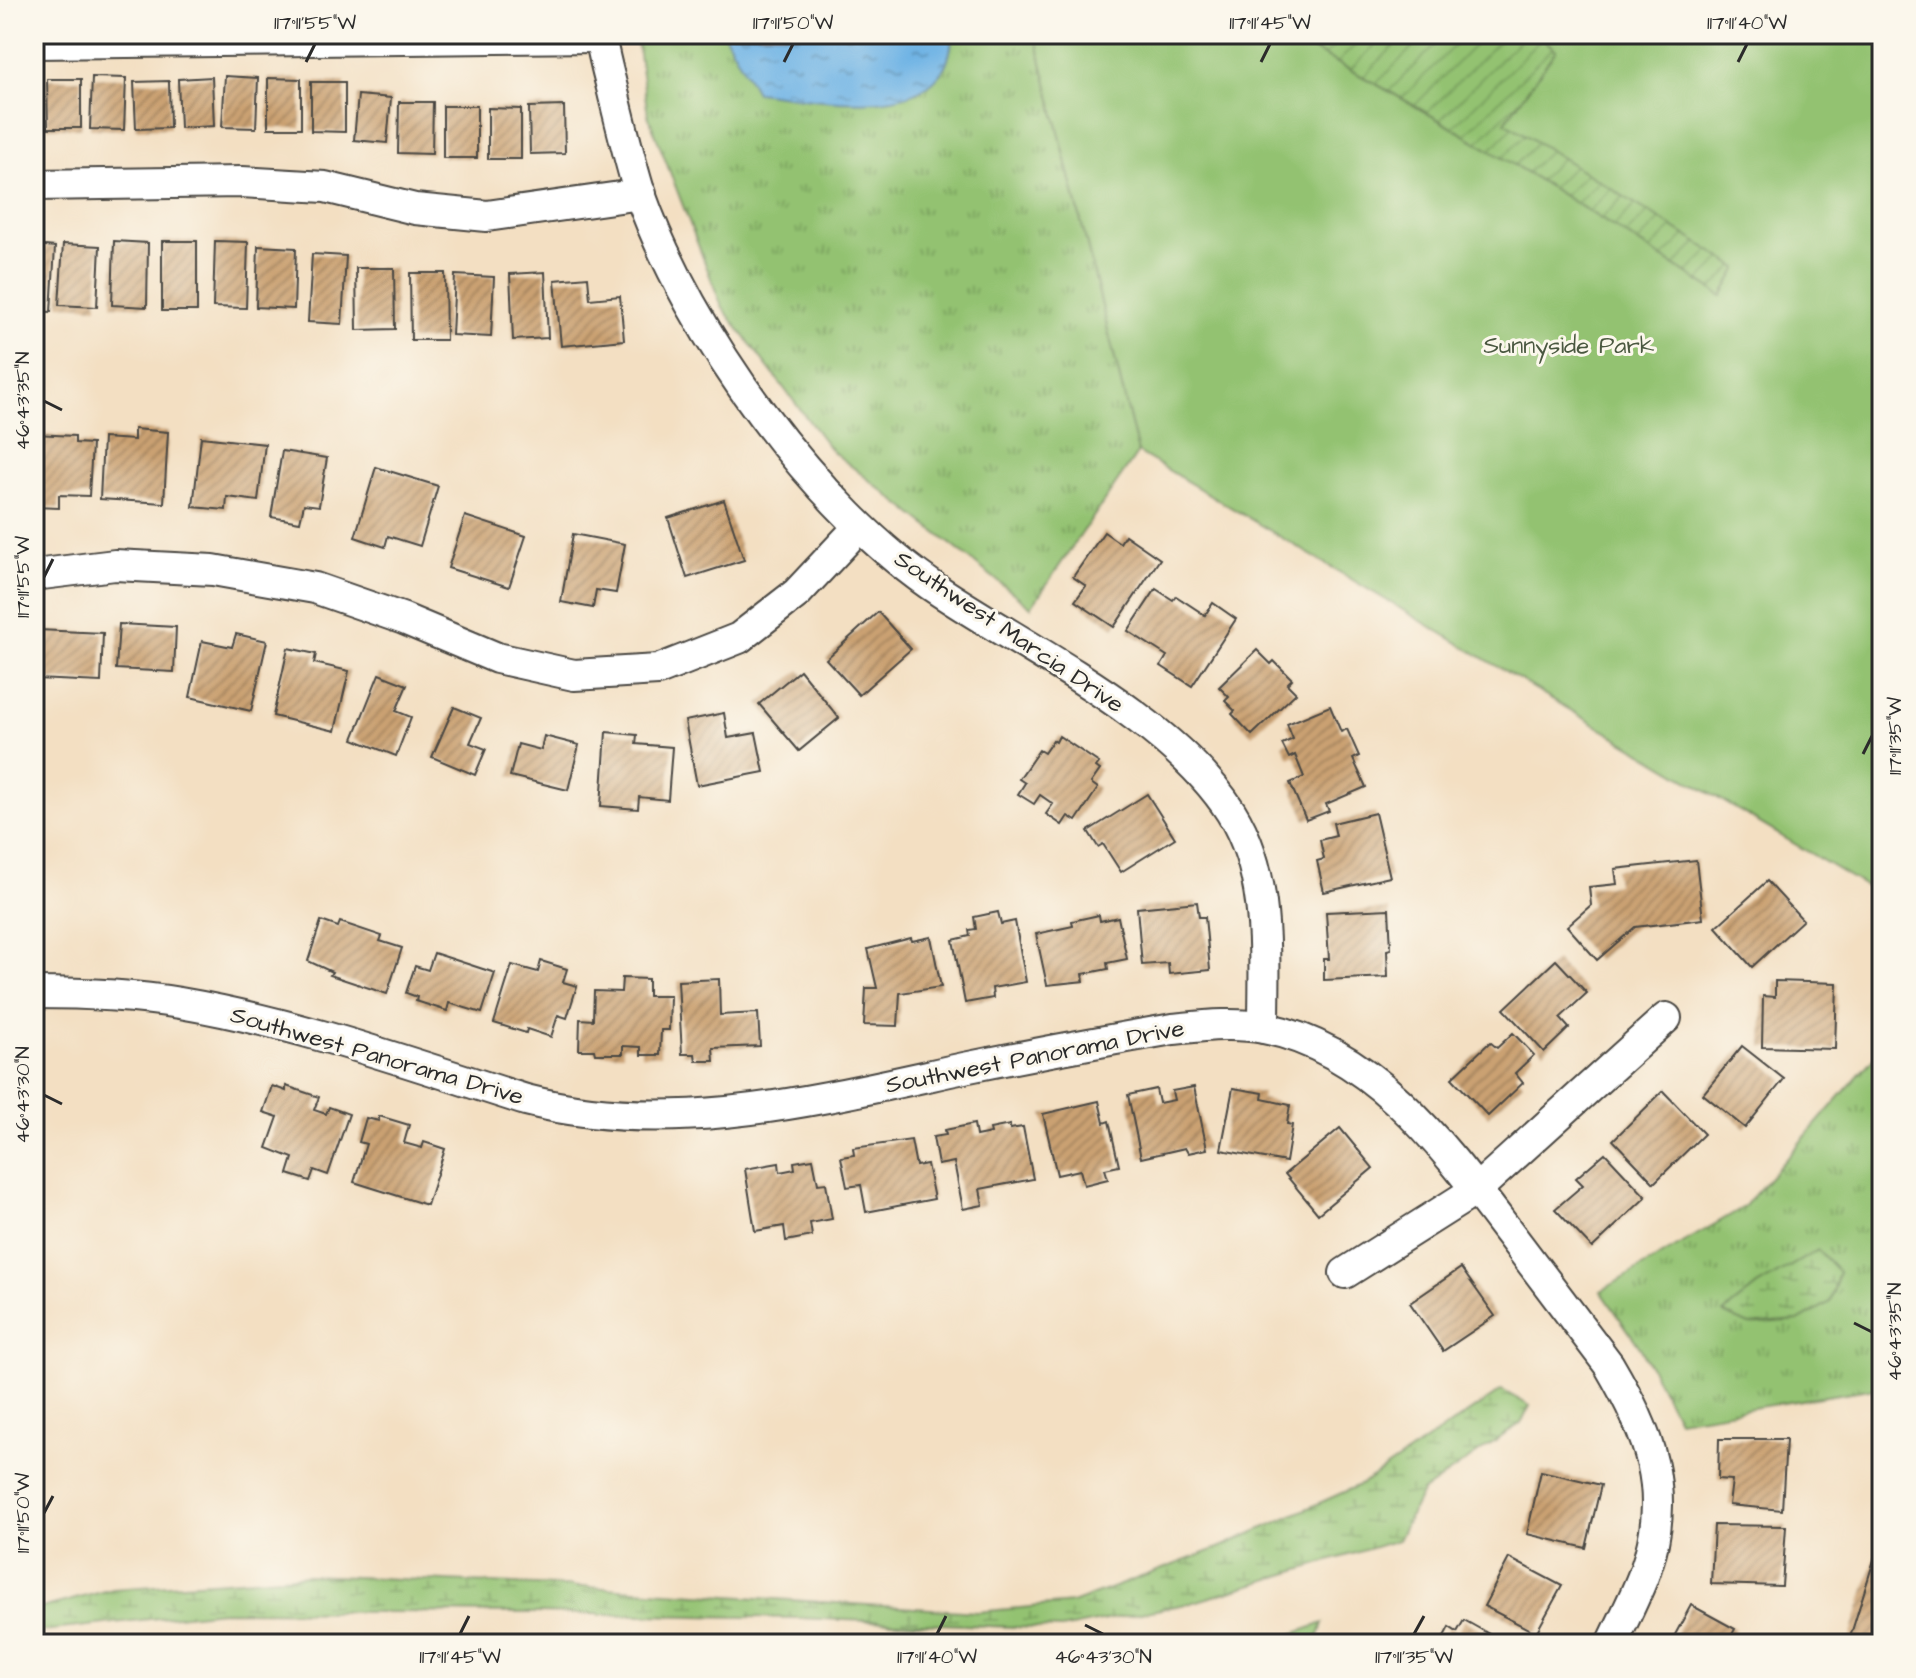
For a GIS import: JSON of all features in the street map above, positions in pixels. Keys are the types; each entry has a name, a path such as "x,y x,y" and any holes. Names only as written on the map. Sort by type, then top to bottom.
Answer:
{"street":[{"path":"34,43 600,36"},
{"name":"Southwest Marcia Drive","path":"600,36 641,194 678,281 726,363 790,451 858,528 937,590 1150,727 1208,779 1233,815 1252,857 1265,929 1264,1028"},
{"path":"34,185 242,182 325,187 415,209 487,216 641,194"},
{"path":"34,575 115,565 213,570 315,588 404,619 497,658 574,675 658,670 739,638 797,593 858,528"},
{"name":"Southwest Panorama Drive","path":"34,993 75,993 177,1002 272,1021 526,1100 564,1110 615,1116 674,1117 769,1107 1173,1029 1219,1025 1264,1028 1333,1053 1406,1107 1476,1190 1609,1365 1632,1403 1653,1456 1658,1511 1646,1569 1612,1644"},
{"path":"1345,1273 1476,1190 1666,1018"}],"green space":[{"path":"636,34 1035,34 1138,452 1031,607 832,451 722,307 648,115"},
{"name":"Sunnyside Park","path":"1035,34 1882,34 1882,896 1138,452"},
{"path":"1328,34 1538,34 1556,50 1505,122 1738,268 1722,296 1468,137 1311,49"},
{"path":"1882,1048 1882,1387 1678,1420 1641,1349 1601,1291 1744,1207"},
{"path":"1818,1250 1839,1272 1830,1302 1798,1321 1749,1325 1723,1313 1757,1286"},
{"path":"1502,1390 1530,1406 1521,1423 1422,1492 1398,1540 1191,1603 1061,1629 797,1618 222,1611 34,1632 34,1610 113,1589 308,1575 604,1588 977,1612 1072,1603 1221,1547 1364,1483"},
{"path":"1323,1623 1319,1636 1294,1644 1265,1644"}],"water":[{"path":"724,34 953,34 946,65 924,88 879,101 853,102 756,92"}],"building":[{"path":"225,76 258,78 256,128 222,127"},
{"path":"92,77 126,78 124,130 90,129"},
{"path":"212,77 214,126 180,128 178,79"},
{"path":"268,78 301,79 301,128 268,128"},
{"path":"34,79 37,79 38,130 34,130"},
{"path":"47,79 81,79 81,128 48,128"},
{"path":"169,81 170,128 136,129 134,82"},
{"path":"311,82 345,82 345,132 311,131"},
{"path":"358,95 391,98 387,143 354,140"},
{"path":"399,102 433,102 432,154 398,153"},
{"path":"443,106 477,106 477,158 443,158"},
{"path":"564,106 565,153 530,154 529,107"},
{"path":"488,108 521,109 521,159 488,159"},
{"path":"114,241 148,243 147,307 112,305"},
{"path":"162,241 197,241 197,311 162,311"},
{"path":"215,241 248,242 246,308 213,307"},
{"path":"63,244 100,246 97,307 59,305"},
{"path":"34,245 55,247 51,312 34,311"},
{"path":"258,246 296,248 294,309 256,307"},
{"path":"312,254 346,256 342,324 308,322"},
{"path":"356,268 394,268 395,329 357,330"},
{"path":"545,272 548,338 513,340 510,274"},
{"path":"410,273 445,273 446,340 411,340"},
{"path":"455,275 494,277 491,337 452,335"},
{"path":"588,277 590,299 620,296 624,340 561,346 555,280"},
{"path":"134,429 168,432 164,503 100,499 103,438 134,440"},
{"path":"34,434 75,436 75,443 92,444 89,496 59,495 59,508 34,507"},
{"path":"201,437 265,444 258,501 227,497 226,510 193,507"},
{"path":"282,451 327,458 319,506 304,504 300,522 271,517"},
{"path":"376,467 438,486 420,546 388,536 385,547 355,537"},
{"path":"724,500 744,560 687,578 668,518"},
{"path":"465,516 526,536 509,587 448,568"},
{"path":"1104,532 1120,543 1125,535 1160,559 1114,627 1075,601 1086,586 1073,577"},
{"path":"573,534 625,544 616,593 596,590 593,608 561,602"},
{"path":"1156,589 1173,600 1176,596 1205,615 1213,603 1236,619 1192,686 1161,666 1167,656 1128,631"},
{"path":"878,612 911,649 859,695 826,659"},
{"path":"119,624 176,627 174,672 116,669"},
{"path":"38,630 103,633 101,682 36,679"},
{"path":"236,634 267,641 251,711 190,697 202,641 232,647"},
{"path":"288,648 316,654 314,663 349,671 335,731 273,716"},
{"path":"1257,650 1292,679 1287,684 1296,693 1252,735 1232,714 1235,711 1225,701 1229,697 1219,687"},
{"path":"800,670 839,718 799,751 759,704"},
{"path":"379,674 407,685 396,711 411,717 396,756 353,739"},
{"path":"1330,706 1341,732 1347,729 1359,756 1353,759 1366,787 1326,804 1329,811 1306,820 1290,783 1304,777 1295,755 1289,758 1282,744 1293,739 1287,724"},
{"path":"454,707 481,718 470,743 486,749 475,775 432,757"},
{"path":"724,713 728,738 756,733 764,772 697,785 685,721"},
{"path":"606,732 637,735 636,744 672,747 668,800 639,797 638,809 601,806"},
{"path":"544,736 579,745 568,790 510,776 518,744 541,750"},
{"path":"1059,736 1099,763 1096,767 1100,770 1091,783 1098,788 1076,821 1068,816 1062,825 1046,814 1053,804 1040,795 1034,804 1018,794 1025,783 1019,779 1039,750 1044,753"},
{"path":"1147,794 1175,838 1121,872 1103,844 1098,847 1088,831"},
{"path":"1375,813 1390,877 1324,892 1317,861 1324,859 1320,840 1336,836 1333,823"},
{"path":"1696,860 1703,919 1635,927 1597,960 1567,926 1591,905 1589,887 1617,884 1615,869"},
{"path":"1767,881 1803,920 1752,967 1716,927"},
{"path":"1197,902 1199,917 1205,917 1210,970 1169,974 1168,963 1142,965 1137,908"},
{"path":"1389,909 1391,949 1387,950 1388,977 1324,980 1324,959 1329,959 1326,912"},
{"path":"998,912 1001,924 1015,921 1026,982 992,988 993,998 965,1003 953,940 970,936 969,930 976,929 974,917"},
{"path":"1099,915 1100,921 1118,917 1127,959 1107,963 1108,969 1083,974 1084,981 1047,985 1036,934 1073,926 1072,921"},
{"path":"321,921 338,927 340,922 382,936 380,941 402,948 387,994 330,975 332,972 308,961"},
{"path":"931,937 941,987 900,993 898,1026 864,1025 866,988 877,988 868,949 911,938 912,941"},
{"path":"434,953 495,973 482,1013 449,1003 447,1011 416,1001 417,997 406,993 415,966 428,970"},
{"path":"1556,960 1587,993 1560,1018 1569,1028 1544,1052 1504,1009"},
{"path":"541,961 567,969 563,982 577,986 567,1018 558,1015 551,1037 494,1023 512,965 538,972"},
{"path":"622,978 648,979 648,996 670,996 669,1030 661,1030 660,1055 641,1055 641,1047 623,1046 623,1054 595,1054 594,1050 579,1050 580,1019 593,1020 594,991 621,992"},
{"path":"719,979 720,1015 758,1013 760,1046 713,1048 714,1061 696,1061 695,1054 682,1054 678,981"},
{"path":"1775,981 1837,983 1835,1049 1762,1047 1763,996 1775,997"},
{"path":"1513,1033 1534,1055 1515,1073 1523,1083 1488,1116 1452,1078 1490,1042 1497,1048"},
{"path":"1742,1046 1784,1079 1745,1128 1703,1094"},
{"path":"272,1086 286,1091 286,1086 319,1097 314,1110 326,1114 329,1107 349,1114 328,1175 314,1170 310,1181 288,1174 293,1158 267,1148 278,1117 263,1112"},
{"path":"1194,1087 1207,1149 1188,1153 1185,1148 1141,1158 1128,1095 1156,1089 1159,1103 1174,1100 1172,1091"},
{"path":"1233,1088 1263,1093 1262,1099 1290,1105 1287,1124 1292,1125 1286,1162 1221,1150"},
{"path":"1663,1091 1704,1134 1654,1183 1613,1140"},
{"path":"1099,1101 1104,1123 1109,1121 1119,1166 1105,1169 1108,1179 1084,1185 1080,1170 1057,1175 1043,1114"},
{"path":"379,1116 409,1125 404,1143 422,1148 424,1142 445,1149 427,1205 354,1182 366,1144 359,1142 366,1118 379,1121"},
{"path":"974,1124 976,1136 1010,1125 1010,1129 1023,1127 1033,1179 980,1189 983,1205 963,1209 954,1162 938,1165 933,1137 946,1135 945,1130"},
{"path":"1340,1128 1373,1168 1318,1214 1285,1174"},
{"path":"911,1140 916,1166 927,1164 934,1199 866,1212 861,1185 847,1187 841,1157 854,1155 853,1148"},
{"path":"1605,1153 1646,1197 1592,1248 1555,1209 1583,1185 1576,1178"},
{"path":"813,1159 818,1184 826,1183 832,1219 810,1223 812,1236 786,1241 784,1226 755,1231 745,1169 779,1163 780,1172 795,1169 794,1162"},
{"path":"1461,1268 1495,1316 1443,1351 1410,1303"},
{"path":"1719,1439 1786,1439 1782,1510 1729,1505 1732,1480 1718,1479"},
{"path":"1541,1471 1601,1485 1586,1548 1527,1534"},
{"path":"1714,1525 1786,1526 1782,1586 1711,1584"},
{"path":"1878,1547 1882,1549 1882,1644 1848,1644"},
{"path":"1509,1558 1562,1586 1536,1633 1484,1606"},
{"path":"1691,1605 1735,1629 1727,1644 1670,1644"},
{"path":"1464,1620 1507,1644 1440,1644 1449,1627 1457,1632"}]}
